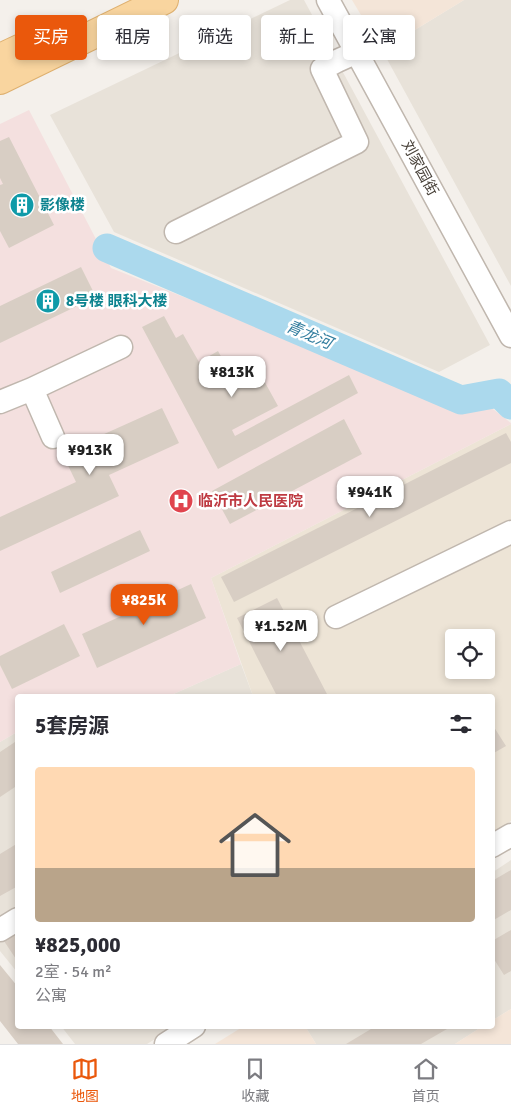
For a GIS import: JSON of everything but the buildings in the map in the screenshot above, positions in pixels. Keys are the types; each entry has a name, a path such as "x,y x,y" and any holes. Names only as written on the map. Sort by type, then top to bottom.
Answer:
{"main road":[{"path":"0,58 123,0"},
{"path":"0,80 164,0"}],"street":[{"name":"刘家园街","path":"328,0 343,27"},
{"path":"176,232 357,142 322,70 343,58"},
{"name":"刘家园街","path":"361,60 511,336"},
{"path":"0,402 121,347"},
{"path":"32,389 52,436"},
{"path":"336,617 511,532"},
{"path":"495,844 511,835"},
{"path":"0,930 15,921"},
{"path":"166,1044 189,1029"}],"shaded area":[{"path":"290,0 304,0 312,15 261,15 261,60 333,60 333,54 490,345 439,372 114,232 50,115 165,60 169,60 169,58 179,53 179,60 251,60 251,19"},
{"path":"352,0 464,0 415,30 415,15 361,15"},
{"path":"464,0 511,0 511,286 387,60 415,60 415,30"},
{"name":"临沂市人民医院","path":"29,110 111,268 462,408 489,406 511,424 211,578 241,664 174,694 15,694 15,733 0,742 0,124"},
{"path":"511,424 511,821 495,832 495,694 252,694 211,578"},
{"path":"241,664 252,694 174,694"},
{"path":"15,733 15,970 0,951 0,742"},
{"path":"511,860 511,1009 495,1019 495,871"},
{"path":"511,1009 511,1044 455,1044 478,1029 495,1029 495,1019"},
{"path":"63,1029 171,1029 147,1044 75,1044"},
{"path":"239,1029 307,1029 316,1044 215,1044"},
{"path":"307,1029 478,1029 455,1044 316,1044"}],"waterway":[{"name":"青龙河","path":"107,248 461,400 499,393 511,405"}],"place":[{"name":"影像楼","path":"22,205"},
{"name":"8号楼 眼科大楼","path":"48,301"},
{"name":"临沂市人民医院","path":"181,501"}]}
